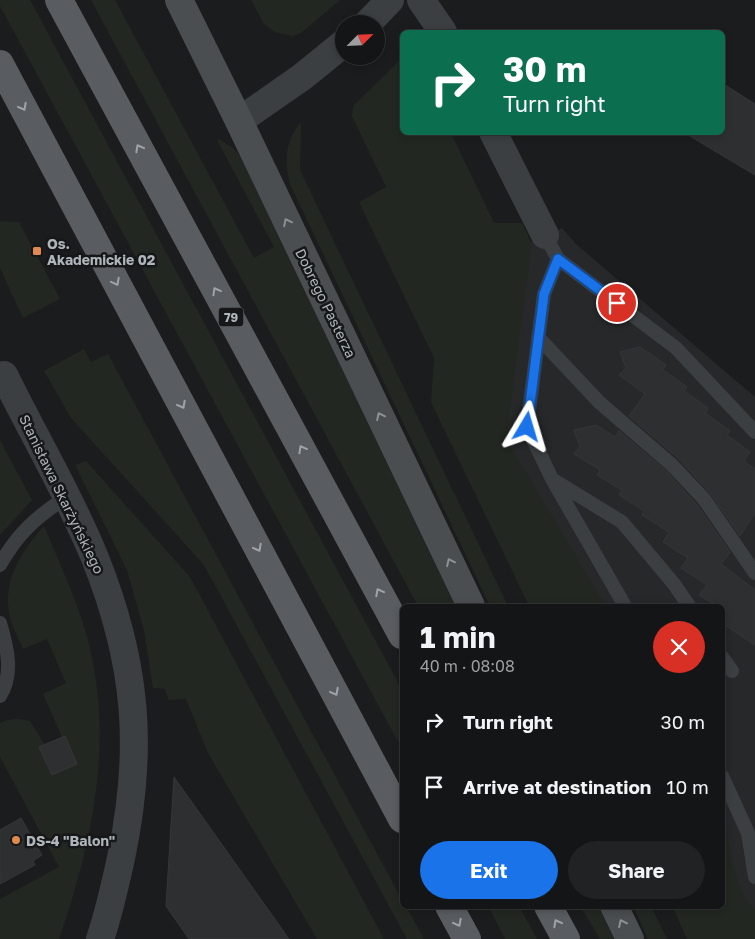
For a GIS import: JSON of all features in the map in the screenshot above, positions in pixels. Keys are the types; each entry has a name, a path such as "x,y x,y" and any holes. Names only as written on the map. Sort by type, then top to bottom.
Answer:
{"main road":[{"name":"79","path":"59,0 400,631"},
{"path":"0,64 400,815"},
{"path":"451,909 466,939"},
{"path":"550,909 566,939"}],"street":[{"name":"Dobrego Pasterza","path":"179,0 239,120 470,604"},
{"path":"376,15 390,0"},
{"path":"421,0 442,30"},
{"path":"239,120 302,77 335,51"},
{"path":"495,135 545,235"},
{"name":"Stanisława Skarżyńskiego","path":"4,375 67,497 95,558 113,607 126,655 134,704 136,741 127,829 100,939"},
{"path":"615,909 630,939"}],"lane":[{"path":"545,235 558,259 676,348 755,432"},
{"path":"558,259 544,294 527,427 552,479 624,604"},
{"path":"538,337 599,402 672,465 704,499 755,572"},
{"path":"552,479 622,522 674,584 688,604"},
{"path":"0,565 22,531 40,514 67,497"},
{"path":"0,623 8,660 7,678 0,696"},
{"path":"725,661 732,671"},
{"path":"725,783 748,833 755,877"}],"shaded area":[{"path":"0,0 30,0 400,686 400,745 0,6"},
{"path":"91,0 115,0 254,258 274,247 217,140 219,139 233,148 241,157 454,604 417,604"},
{"path":"251,0 340,0 301,33 292,36 275,32 264,24"},
{"path":"400,60 400,135 452,135 494,223 522,223 532,244 506,439 605,604 528,604 431,402 434,358 359,202 386,187 352,116 353,106"},
{"path":"301,122 300,170 507,604 489,604 290,184 287,152 296,129"},
{"path":"0,221 19,222 60,299 23,318 0,268"},
{"path":"562,228 576,244 755,397 755,939 725,886 725,604 583,604 496,446 524,245"},
{"path":"84,349 91,362 108,354 400,896 400,909 408,909 424,939 407,939 204,565 71,418 44,371"},
{"path":"0,440 32,500 0,535"},
{"path":"86,461 190,577 384,939 317,939 208,753 186,699 169,700 165,689 153,688 144,630 127,570 75,465"},
{"path":"44,526 78,607 92,658 98,694 100,729 99,765 95,801 80,871 59,939 0,939 0,899 59,867 0,757 0,723 7,720 30,721 45,745 62,737 43,694 66,683 47,639 23,649 11,621 8,607 8,594 15,569 28,546"},
{"path":"725,823 737,878 748,901 755,909 755,939 687,939 673,909 725,909"},
{"path":"490,909 521,909 537,939 505,939"},
{"path":"582,909 599,909 614,939 600,939"},
{"path":"634,909 652,909 667,939 648,939"}],"building":[{"path":"725,85 755,104 755,175 688,135 725,135"},
{"path":"640,347 666,365 663,370 687,387 684,391 708,408 705,413 730,431 727,435 750,452 744,461 755,469 755,513 740,536 710,493 678,458 629,416 645,394 619,375 626,368 620,352"},
{"path":"596,425 615,437 619,431 666,471 697,505 730,552 721,564 755,590 755,645 725,625 725,604 714,604 699,595 707,585 681,568 688,558 663,542 669,532 642,515 644,511 619,495 622,490 597,475 600,470 574,454 580,446 574,430"},
{"path":"65,736 77,764 52,775 39,747"},
{"path":"174,777 289,939 189,939 166,906"},
{"name":"DS-4 \"Balon\"","path":"21,818 42,855 33,861 35,865 0,884 0,830"}],"place":[{"name":"Os. Akademickie 02","path":"37,251"},
{"name":"DS-4 \"Balon\"","path":"16,840"}],"route":[{"path":"527,427 544,294 558,259 617,303"}]}
